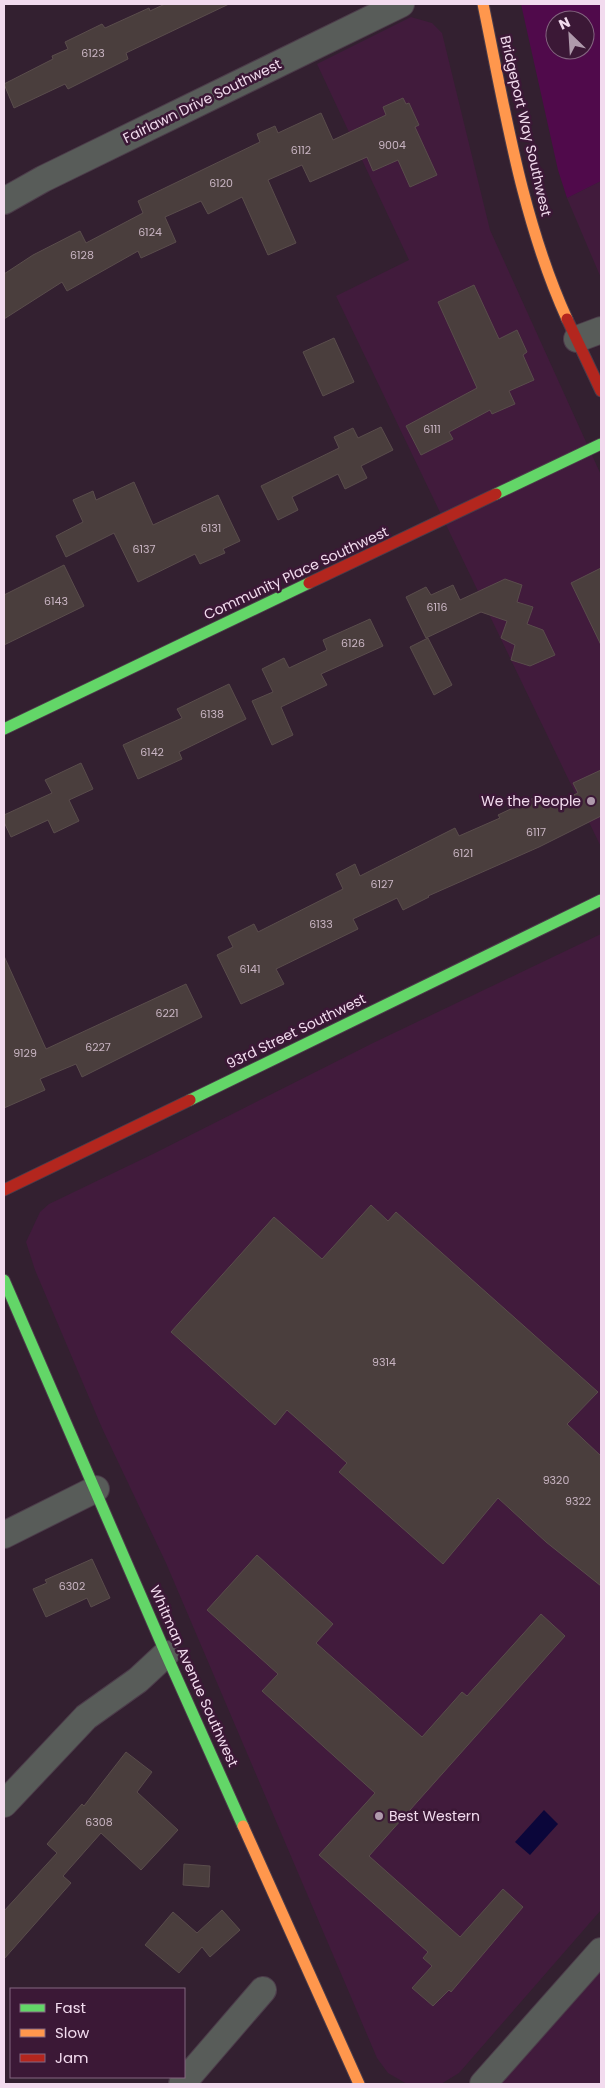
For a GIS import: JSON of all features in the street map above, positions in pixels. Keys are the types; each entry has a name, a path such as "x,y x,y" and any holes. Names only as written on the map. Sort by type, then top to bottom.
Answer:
{"street":[{"name":"Fairlawn Drive Southwest","path":"4,201 43,179 401,4"},
{"name":"Bridgeport Way Southwest","path":"483,4 522,188 545,265 601,391"},
{"path":"577,339 601,330"},
{"name":"Community Place Southwest","path":"4,728 601,444"},
{"name":"93rd Street Southwest","path":"4,1190 601,900"},
{"name":"Whitman Avenue Southwest","path":"4,1280 166,1654 359,2084"},
{"path":"4,1535 96,1489"},
{"path":"4,1804 86,1717 138,1680 166,1654"},
{"path":"483,2084 601,1950"},
{"path":"182,2084 263,1990"}],"shaded area":[{"path":"521,4 601,4 601,181 567,198 558,170"},
{"path":"411,17 432,23 442,33 490,230 601,475 601,847 336,296 409,260 317,64"},
{"path":"601,181 601,278 567,198"},
{"path":"601,934 601,1910 459,2073 441,2084 407,2084 388,2073 377,2058 166,1563 102,1428 35,1270 26,1242 40,1212 49,1204 373,1043"},
{"path":"544,1810 558,1824 530,1855 515,1842"},
{"path":"601,1970 601,2084 499,2084"}],"building":[{"path":"165,4 229,4 126,53 128,59 68,89 65,84 14,108 4,84 53,59 52,56 68,49 65,42 102,24 105,28 149,8 150,11"},
{"path":"403,98 406,104 409,103 419,125 415,127 437,175 410,187 398,160 373,171 367,157 310,182 302,165 268,180 296,243 268,255 242,197 208,214 201,201 165,217 176,242 141,258 138,251 67,291 62,282 4,319 4,274 33,255 80,231 86,243 143,213 138,201 260,142 257,134 275,126 278,133 321,113 333,140 386,115 383,107"},
{"path":"474,285 499,339 517,330 527,352 523,355 534,380 509,391 515,404 492,414 490,410 449,432 453,439 421,455 406,426 477,388 438,302"},
{"path":"334,338 354,382 323,396 303,352"},
{"path":"381,427 393,450 361,466 367,478 345,489 338,474 292,497 298,510 278,520 261,486 339,448 334,437 353,428 358,438"},
{"path":"134,482 153,525 218,495 240,541 223,549 225,553 200,564 195,554 138,582 114,533 66,557 56,536 83,522 73,500 93,491 96,500"},
{"path":"64,565 84,606 4,645 4,595"},
{"path":"601,568 601,645 571,583"},
{"path":"505,579 522,585 517,602 533,607 527,624 543,630 555,655 530,666 511,660 515,645 501,638 507,621 481,612 426,638 406,597 426,587 431,595 453,585 460,600"},
{"path":"370,619 383,646 321,674 327,685 281,707 293,735 272,745 252,701 273,692 262,669 284,658 289,668 327,650 323,640"},
{"path":"428,638 452,685 434,695 410,647"},
{"path":"229,684 246,719 179,752 182,759 138,779 123,745 182,718 177,709"},
{"path":"81,763 93,789 69,800 79,821 54,833 48,820 11,837 4,822 4,815 52,793 45,780"},
{"path":"601,770 601,816 539,847 428,896 403,910 397,898 353,919 358,929 276,969 284,984 241,1004 217,955 233,947 228,937 254,924 258,932 343,889 336,874 355,864 360,876 455,828 459,836 500,818 498,815 538,796 544,809 578,793 573,783"},
{"path":"4,956 46,1049 186,984 202,1017 82,1077 76,1064 40,1079 45,1090 4,1108"},
{"path":"371,1205 388,1221 396,1212 598,1392 567,1424 601,1456 601,1586 546,1542 498,1498 443,1564 339,1472 347,1463 287,1410 275,1425 171,1332 274,1217 322,1259"},
{"name":"Best Western","path":"257,1555 333,1624 316,1643 422,1737 462,1692 467,1696 541,1614 565,1636 369,1856 460,1937 503,1889 523,1907 451,1992 449,1990 433,2006 412,1988 432,1966 423,1958 428,1952 319,1855 375,1793 262,1691 278,1674 207,1610"},
{"path":"92,1559 110,1598 91,1607 87,1598 46,1617 33,1589 47,1583 45,1580"},
{"path":"126,1752 152,1772 137,1792 178,1830 141,1870 101,1833 63,1876 71,1883 4,1959 4,1911 57,1853 47,1844 82,1804 84,1806"},
{"path":"184,1864 210,1866 209,1887 183,1885"},
{"path":"222,1910 240,1930 210,1957 202,1947 179,1973 145,1945 173,1912 197,1933"}],"traffic: fast":[{"path":"496,494 601,444"},
{"path":"4,729 309,583"},
{"path":"190,1100 601,900"},
{"path":"4,1280 166,1654 243,1826"}],"traffic: slow":[{"path":"483,4 507,124 526,204 551,281 567,319"},
{"path":"243,1826 359,2084"}],"traffic: jam":[{"path":"567,319 601,391"},
{"path":"309,583 496,494"},
{"path":"4,1190 190,1100"}],"place":[{"name":"We the People","path":"591,801"},
{"name":"Best Western","path":"379,1816"}]}
